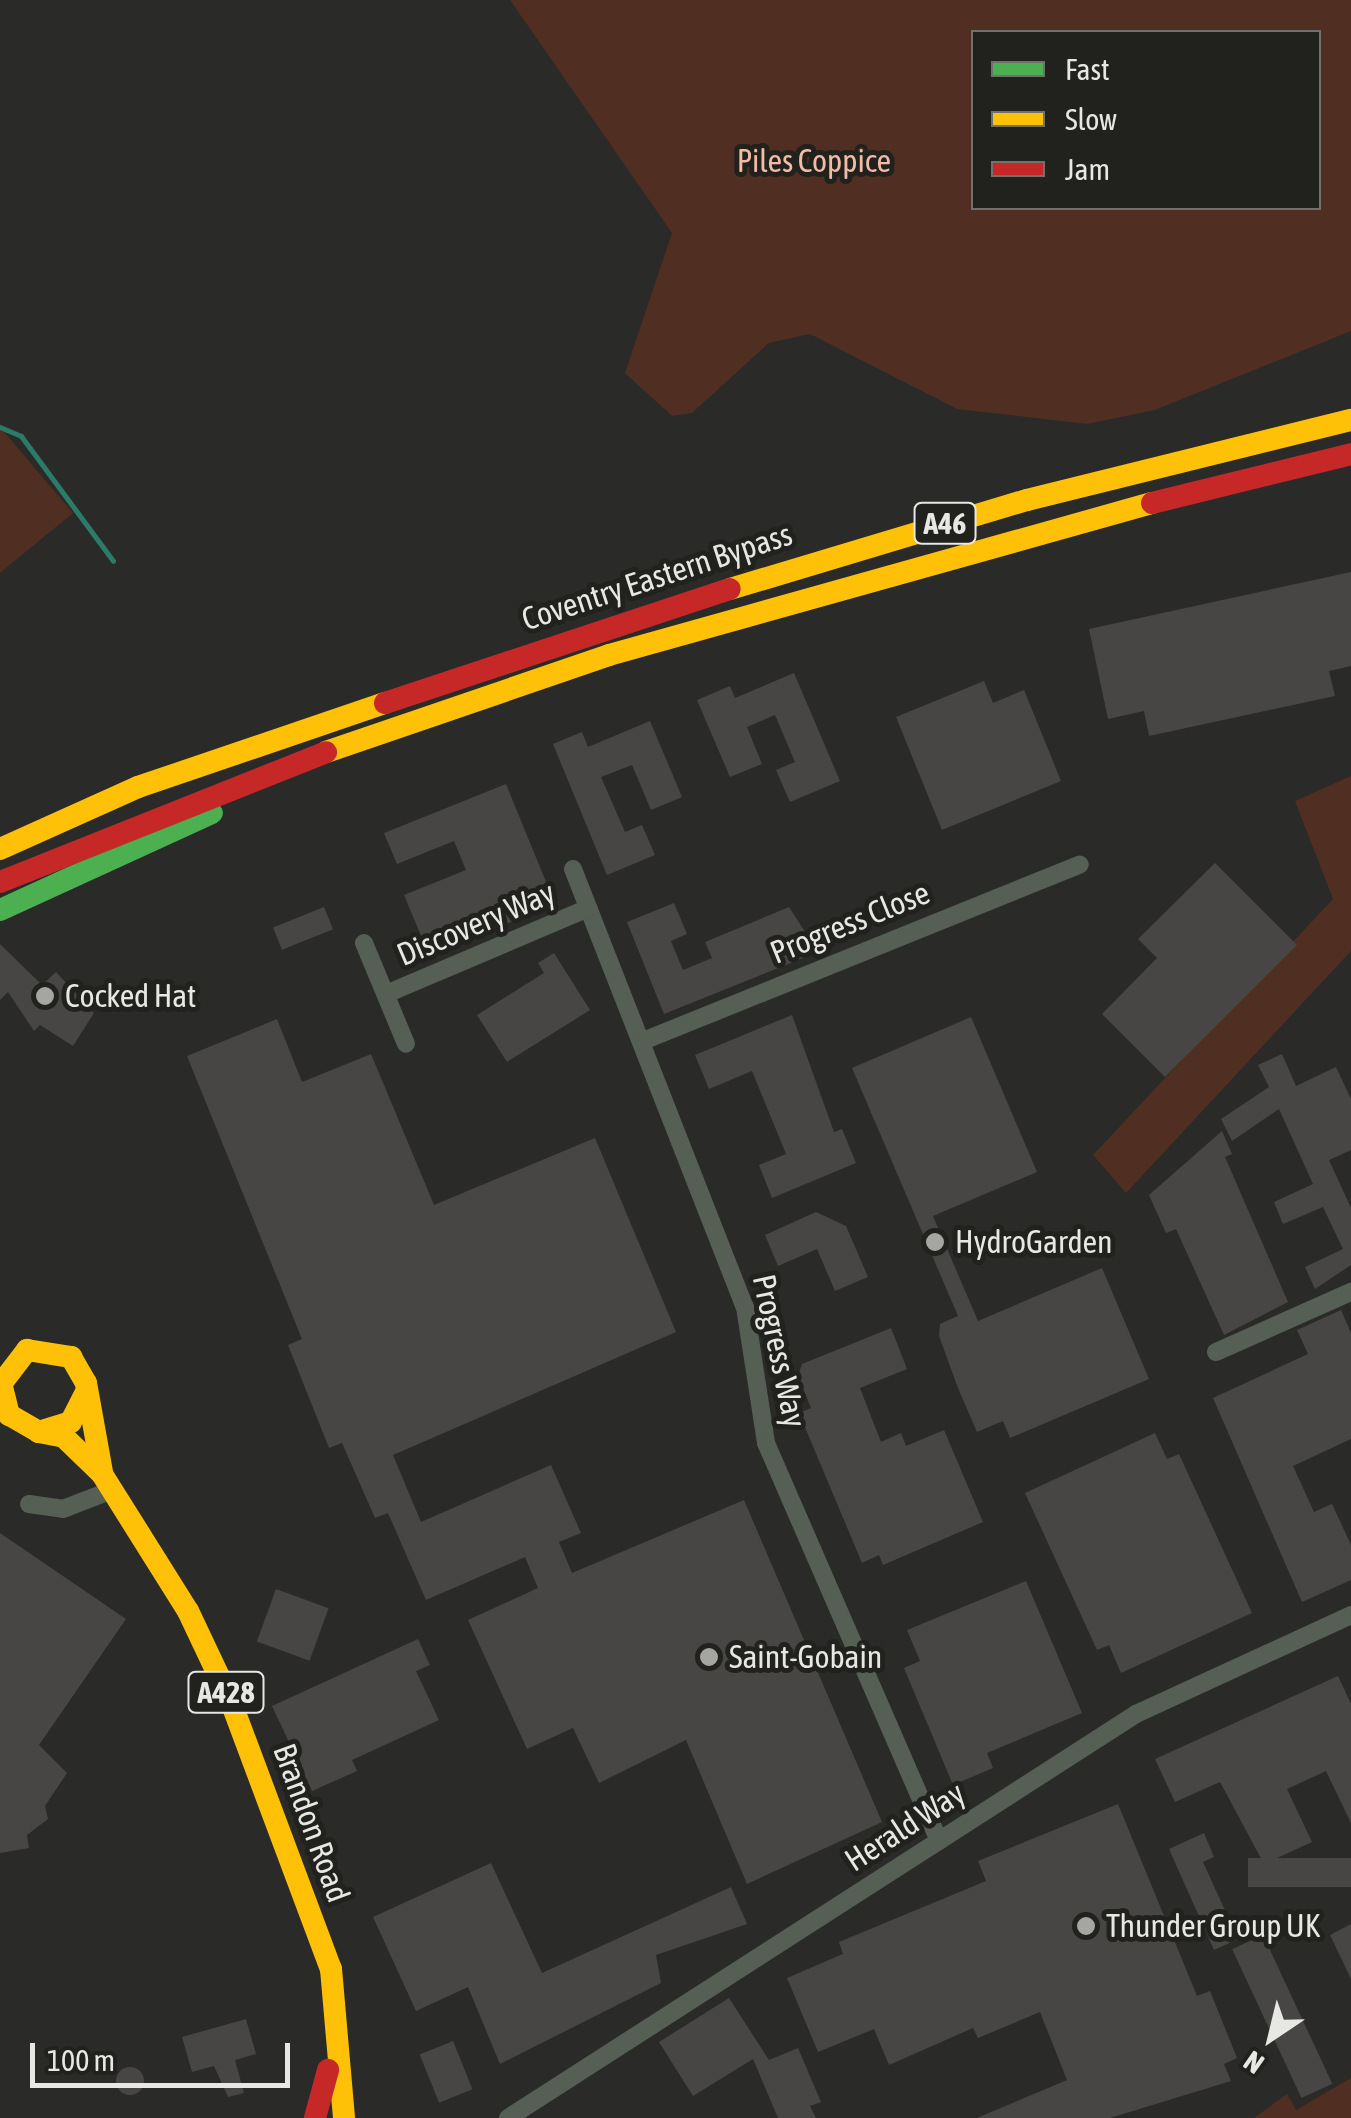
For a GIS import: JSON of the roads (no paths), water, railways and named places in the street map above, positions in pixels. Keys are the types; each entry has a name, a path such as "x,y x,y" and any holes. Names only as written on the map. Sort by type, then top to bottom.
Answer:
{"main road":[{"name":"Coventry Eastern Bypass","path":"0,849 138,787 545,646 880,542 1351,420"},
{"name":"Coventry Eastern Bypass","path":"0,882 292,763 609,655 992,542 1351,454"},
{"path":"0,834 134,774 396,680 545,646"},
{"path":"0,910 300,776 484,714 609,655"},
{"path":"0,1344 72,1357 86,1392 71,1422 39,1432 16,1422 1,1396 5,1371 27,1350"},
{"name":"Brandon Road","path":"86,1392 107,1482"},
{"name":"Brandon Road","path":"39,1432 64,1438 107,1482 188,1611 234,1710 331,1969 333,2049 344,2118"},
{"name":"Brandon Road","path":"315,2118 333,2049"}],"street":[{"name":"Progress Close","path":"642,1041 1080,864"},
{"name":"Progress Way","path":"572,868 745,1307 766,1443 939,1841"},
{"name":"Discovery Way","path":"386,994 589,908"},
{"name":"Discovery Way","path":"364,943 406,1044"},
{"path":"1216,1352 1351,1292"},
{"path":"29,1504 63,1509 107,1482"},
{"name":"Herald Way","path":"508,2118 1136,1714 1349,1622"}],"waterway":[{"path":"0,427 21,436 113,561"}],"place":[{"name":"Cocked Hat","path":"45,996"},
{"name":"HydroGarden","path":"935,1242"},
{"name":"Saint-Gobain","path":"709,1657"},
{"name":"Thunder Group UK","path":"1086,1926"}],"park label":[{"name":"Piles Coppice","path":"814,161"}]}
